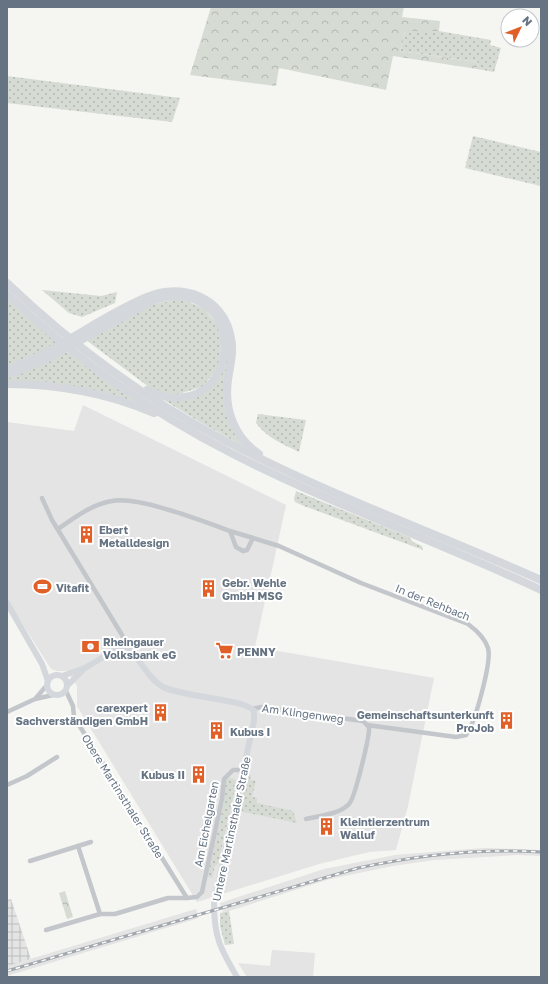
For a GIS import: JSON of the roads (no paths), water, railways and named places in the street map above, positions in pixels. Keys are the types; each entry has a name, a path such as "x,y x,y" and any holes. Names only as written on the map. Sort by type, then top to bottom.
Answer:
{"highway":[{"path":"7,283 55,332"},
{"path":"7,369 39,356 146,297 170,290 196,294 218,309 230,332 232,350 227,386 227,400 235,426 246,443 256,452 305,488 541,590"},
{"path":"7,294 140,400 181,426 232,454 287,475 306,479 541,580"},
{"path":"7,375 40,362 144,304 160,299 177,297 194,300 209,310 220,323 225,339 224,360 214,378 198,391 180,397 164,396 121,377"},
{"path":"84,355 202,428 287,475"},
{"path":"7,384 56,386 96,393 135,406 181,426"}],"street":[{"path":"42,498 46,510 122,635 126,646 131,650 156,682 166,688 190,695 245,705 252,709"},
{"name":"In der Rehbach","path":"58,529 94,507 111,501 129,500 278,546 361,583 468,624 476,630 488,647 489,657 472,727 466,735 456,737 367,724"},
{"path":"230,531 236,547 242,551 249,548 253,538"},
{"path":"7,602 42,664 49,691 59,696 85,668"},
{"path":"35,699 48,683 59,676 85,668 120,647 126,646"},
{"path":"42,664 59,676 67,688"},
{"name":"Obere Martinsthaler Straße","path":"67,688 73,706 74,717 187,898"},
{"path":"7,712 35,699 53,694"},
{"name":"Am Klingenweg","path":"252,709 265,707 363,721 367,724"},
{"name":"Untere Martinsthaler Straße","path":"237,977 219,944 215,929 214,903 254,721 252,709"},
{"path":"306,819 339,810 349,805 352,799 369,730 367,724"},
{"path":"7,786 27,776 57,757"},
{"name":"Am Eichelgarten","path":"187,898 194,898 200,894 222,799 224,779 234,770 243,770"},
{"path":"30,861 91,842"},
{"path":"78,846 100,914"},
{"path":"46,930 100,914 115,914 168,898 187,898"}],"railway":[{"path":"7,971 358,868 426,856 495,851 541,852"}],"place":[{"name":"Ebert Metalldesign","path":"86,535"},
{"name":"Vitafit","path":"43,587"},
{"name":"Gebr. Wehle GmbH MSG","path":"209,588"},
{"name":"Rheingauer Volksbank eG","path":"90,647"},
{"name":"PENNY","path":"224,651"},
{"name":"carexpert Sachverständigen GmbH","path":"161,713"},
{"name":"Gemeinschaftsunterkunft ProJob","path":"507,720"},
{"name":"Kubus I","path":"217,731"},
{"name":"Kubus II","path":"198,774"},
{"name":"Kleintierzentrum Walluf","path":"327,827"}]}
